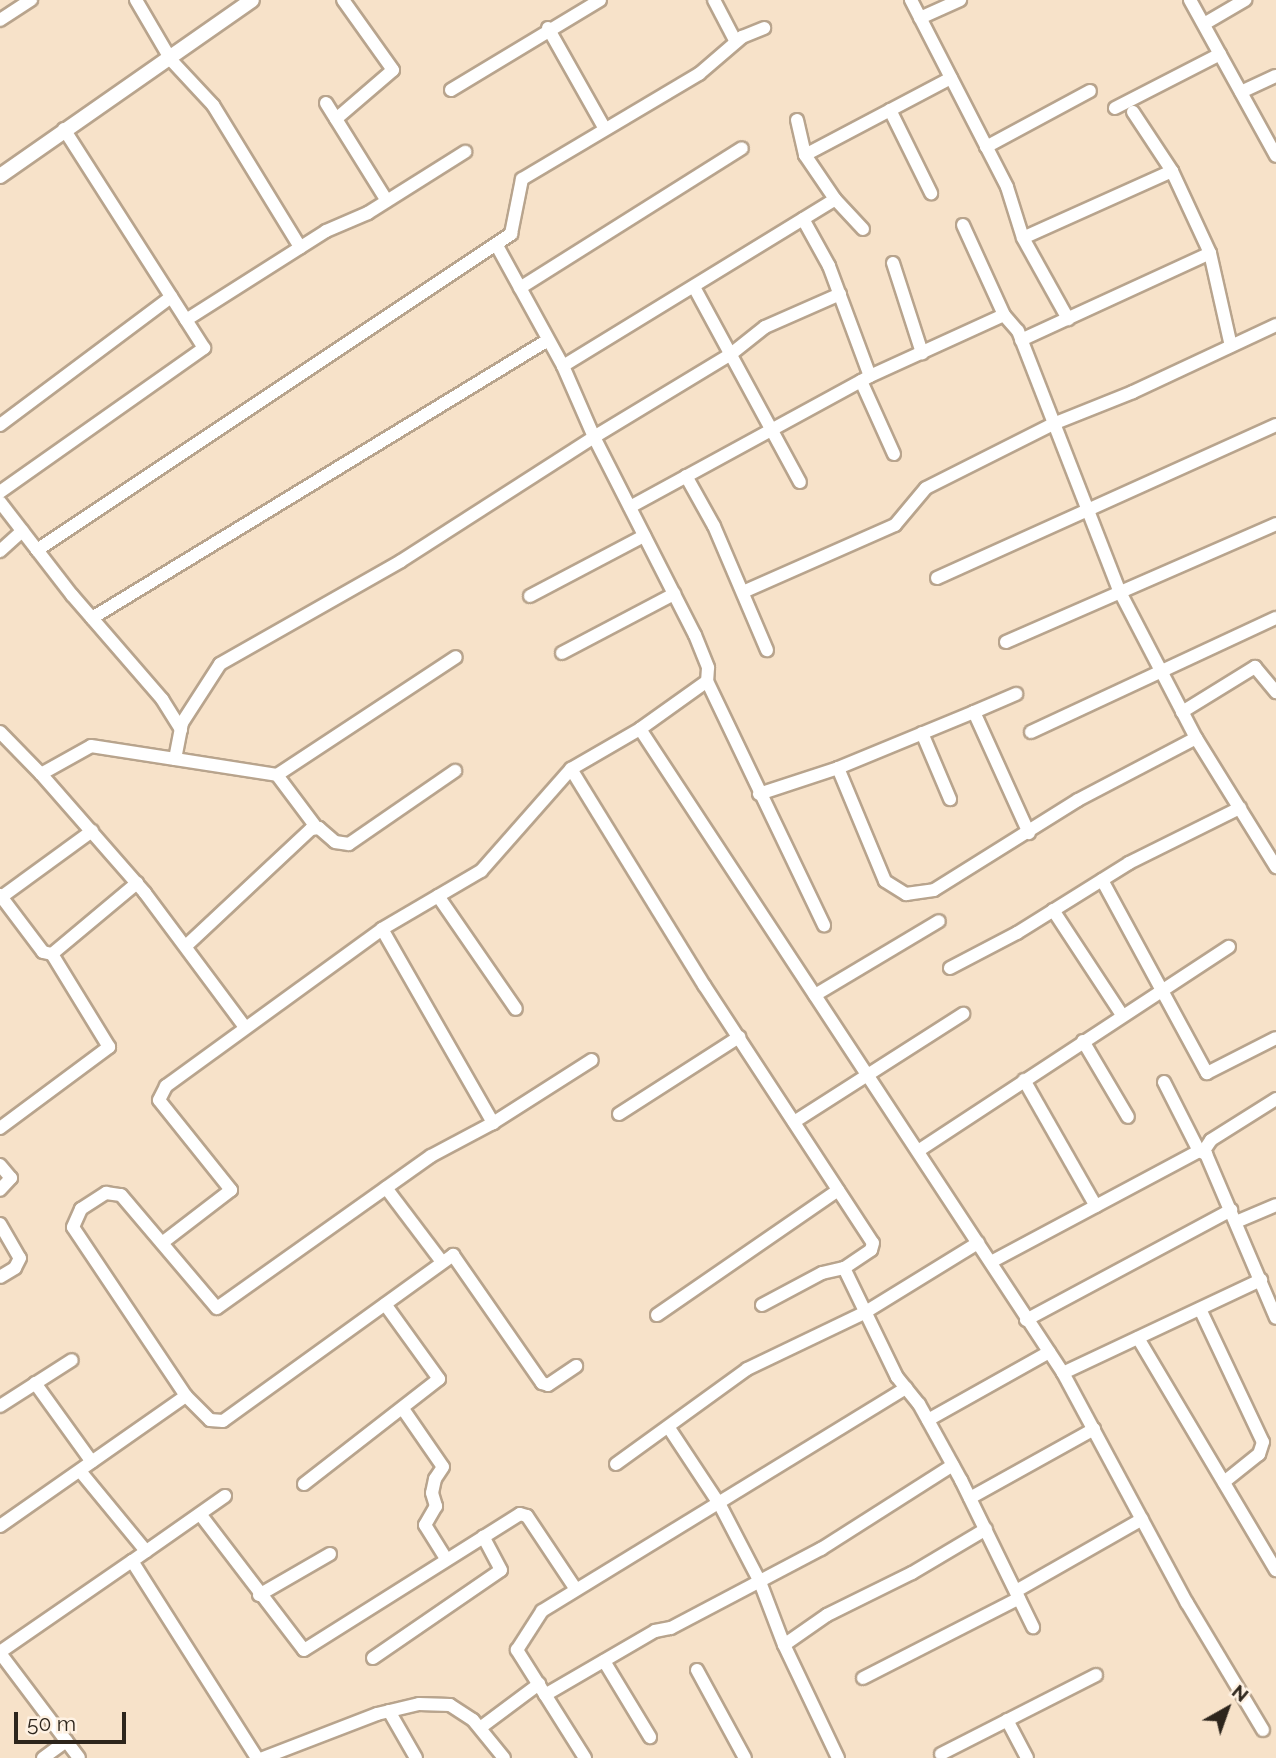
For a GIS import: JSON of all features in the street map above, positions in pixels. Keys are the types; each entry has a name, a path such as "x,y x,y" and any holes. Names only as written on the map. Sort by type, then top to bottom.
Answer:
{"street":[{"path":"0,20 31,0"},
{"path":"136,0 171,60 213,105 300,247"},
{"path":"0,176 64,130 171,60 252,0"},
{"path":"336,119 393,70 343,0"},
{"path":"451,90 548,28 600,0"},
{"path":"714,0 736,42"},
{"path":"911,0 1007,187 1023,238 1068,319"},
{"path":"920,18 960,0"},
{"path":"1191,0 1276,156"},
{"path":"1204,24 1245,0"},
{"path":"548,28 605,130"},
{"path":"37,550 495,244 515,224 516,192 522,179 699,74 736,42 764,28"},
{"path":"1115,108 1220,54"},
{"path":"1241,92 1276,76"},
{"path":"805,155 951,78"},
{"path":"986,147 1090,91"},
{"path":"326,103 387,201"},
{"path":"890,110 931,193"},
{"path":"1133,112 1172,172 1210,253 1231,346"},
{"path":"797,120 805,155 835,199 863,229"},
{"path":"0,492 204,348 64,130"},
{"path":"520,288 743,148"},
{"path":"186,320 300,247 387,201 465,152"},
{"path":"1023,238 1172,172"},
{"path":"563,366 835,199"},
{"path":"803,219 840,294 865,379 894,454"},
{"path":"963,225 1004,315 1021,340 1120,592 1196,738 1276,867"},
{"path":"495,244 563,366 594,437 674,594 708,667 707,681 824,925"},
{"path":"1021,340 1210,253"},
{"path":"893,263 922,352"},
{"path":"694,287 769,431 800,482"},
{"path":"175,759 181,730 202,686 220,664 401,561 594,437 731,354 765,327 840,294"},
{"path":"0,425 171,297"},
{"path":"630,507 865,379 1004,315"},
{"path":"743,592 895,525 926,488 1053,424 1276,325"},
{"path":"92,618 548,340"},
{"path":"937,578 1086,510 1209,459 1276,425"},
{"path":"686,476 743,592 767,650"},
{"path":"0,502 92,618 162,699 181,730"},
{"path":"1006,642 1276,524"},
{"path":"0,551 22,531"},
{"path":"530,596 644,536"},
{"path":"562,653 674,594"},
{"path":"1031,732 1160,669 1276,618"},
{"path":"41,774 91,746 276,775 456,657"},
{"path":"1182,712 1255,667 1276,692"},
{"path":"162,1243 231,1190 159,1100 161,1091 244,1026 382,929 481,871 571,769 640,729 707,681"},
{"path":"759,794 838,768 1016,694"},
{"path":"974,712 1029,833"},
{"path":"640,729 1063,1373 1262,1730"},
{"path":"0,732 41,774 137,883 187,945 244,1026"},
{"path":"922,733 950,799"},
{"path":"838,768 885,881 906,894 934,890 1078,800 1196,738"},
{"path":"571,769 738,1037 873,1243 871,1251 844,1268 822,1273 761,1305"},
{"path":"276,775 316,827 335,842 349,844 455,771"},
{"path":"950,968 1102,880 1240,808"},
{"path":"187,945 316,827"},
{"path":"0,1128 109,1047 52,954 43,952 1,897 92,831"},
{"path":"1102,880 1207,1073 1276,1038"},
{"path":"52,954 137,883"},
{"path":"438,896 516,1009"},
{"path":"1053,910 1122,1015"},
{"path":"815,995 939,921"},
{"path":"382,929 493,1122"},
{"path":"918,1152 1122,1015 1229,947"},
{"path":"794,1122 963,1014"},
{"path":"619,1114 738,1037"},
{"path":"1083,1041 1128,1117"},
{"path":"576,1366 548,1385 541,1383 455,1255 223,1421 209,1420 186,1396 73,1227 73,1219 81,1209 116,1192 213,1306 220,1308 431,1156 493,1122 592,1060"},
{"path":"1024,1080 1096,1206"},
{"path":"1164,1082 1233,1216 1261,1280 1272,1295 1276,1318"},
{"path":"990,1262 1201,1151 1211,1140 1276,1099"},
{"path":"0,1166 11,1178 0,1190"},
{"path":"386,1188 442,1262"},
{"path":"657,1315 838,1191"},
{"path":"1026,1320 1233,1216 1276,1205"},
{"path":"0,1224 20,1258 15,1268 0,1277"},
{"path":"616,1464 747,1369 864,1313 978,1243"},
{"path":"844,1268 864,1313 970,1497 1033,1627"},
{"path":"1063,1373 1261,1280"},
{"path":"304,1484 436,1384 440,1374 385,1304"},
{"path":"1200,1309 1263,1442 1259,1454 1224,1482"},
{"path":"1138,1338 1276,1570"},
{"path":"928,1420 1049,1352"},
{"path":"0,1406 72,1360"},
{"path":"36,1383 92,1462"},
{"path":"585,1758 517,1645 542,1611 575,1588 720,1505 906,1388"},
{"path":"0,1526 186,1396"},
{"path":"403,1409 443,1467 435,1479 436,1506 425,1525 446,1558"},
{"path":"669,1428 720,1505 760,1582 784,1645 838,1758"},
{"path":"970,1497 1094,1429"},
{"path":"480,1728 542,1690 760,1582 953,1465"},
{"path":"80,1471 146,1551"},
{"path":"79,1758 0,1652 225,1496"},
{"path":"200,1514 299,1648 308,1650 446,1558 520,1514 527,1516 575,1588"},
{"path":"863,1678 1018,1595 1142,1519"},
{"path":"784,1645 827,1615 912,1573 986,1529"},
{"path":"373,1658 501,1570 483,1536"},
{"path":"259,1595 330,1554"},
{"path":"132,1561 257,1758"},
{"path":"604,1661 650,1737"},
{"path":"697,1670 745,1758"},
{"path":"941,1754 1096,1675"},
{"path":"263,1758 389,1711 419,1704 450,1705 480,1728 504,1758"},
{"path":"389,1711 416,1758"},
{"path":"1007,1720 1027,1758"},
{"path":"43,1758 66,1741"}]}
